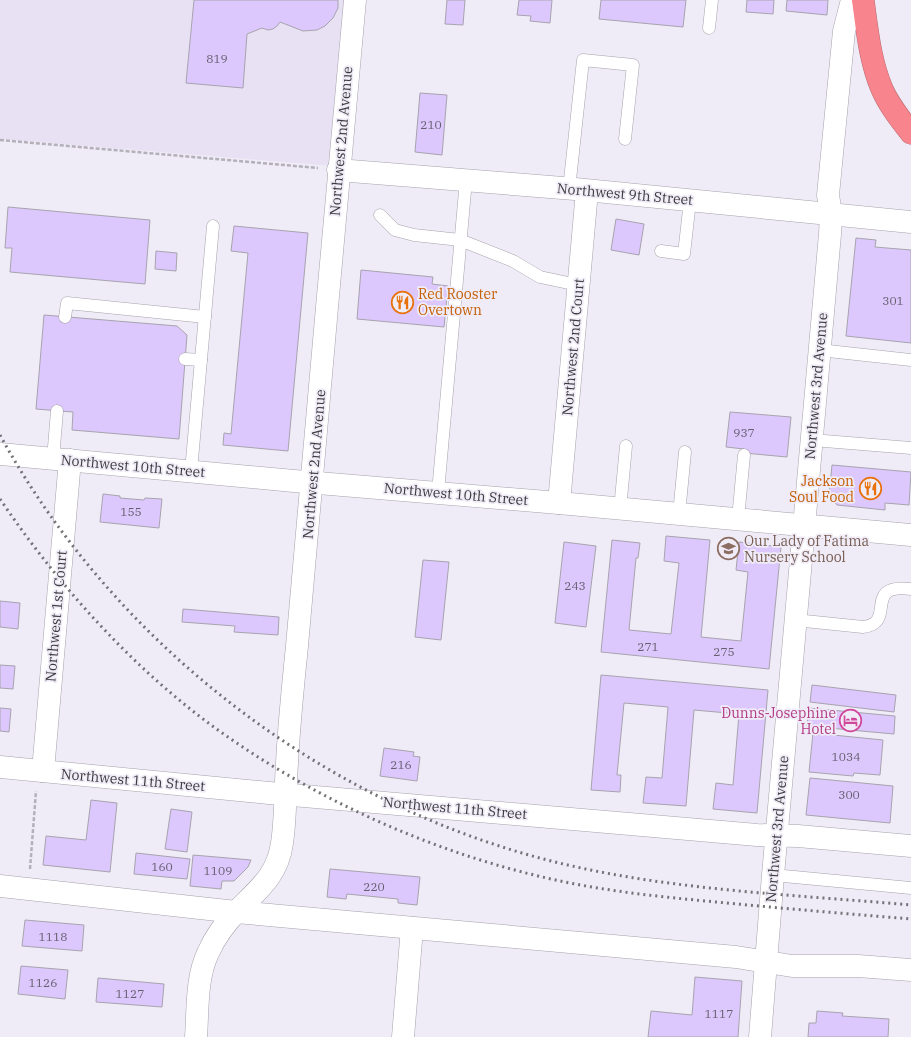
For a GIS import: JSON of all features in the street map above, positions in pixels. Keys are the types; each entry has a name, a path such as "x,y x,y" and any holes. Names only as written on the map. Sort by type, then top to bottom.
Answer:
{"highway":[{"path":"863,0 876,74 890,106 911,133"}],"street":[{"name":"Northwest 2nd Avenue","path":"196,1037 202,969 208,953 236,912 267,881 278,860 282,842 288,744 313,482 331,169 355,0"},
{"name":"Northwest 3rd Avenue","path":"760,1037 776,836 831,214 828,195 844,31 852,0"},
{"name":"Northwest 9th Street","path":"331,169 578,190 911,222"},
{"name":"Northwest 2nd Court","path":"559,503 578,285 578,190"},
{"name":"Northwest 10th Street","path":"0,454 738,519 911,536"},
{"name":"Northwest 1st Court","path":"39,781 62,460"},
{"name":"Northwest 11th Street","path":"0,767 39,781 286,794 776,836 911,846"},
{"path":"0,886 236,912 736,957 792,966 858,966 911,970"},
{"path":"403,1037 412,928"}],"lane":[{"path":"709,28 712,0"},
{"path":"578,190 583,60 632,65 625,139"},
{"path":"438,492 466,180"},
{"path":"660,251 684,254 690,201"},
{"path":"380,215 395,230 414,235 460,240 513,261 540,277 578,285"},
{"path":"191,471 213,226"},
{"path":"65,317 66,303 205,317"},
{"path":"820,350 911,360"},
{"path":"185,359 201,360"},
{"path":"57,411 62,460"},
{"path":"812,440 911,448"},
{"path":"620,509 626,446"},
{"path":"679,514 685,452"},
{"path":"738,519 744,455"},
{"path":"795,620 863,627 869,626 878,619 880,615 881,600 887,592 899,587 911,588"},
{"path":"773,875 911,888"}],"path":[{"path":"0,140 331,169"},
{"path":"30,873 39,781"}],"shaded area":[{"path":"0,0 349,0 333,166 0,139"}],"building":[{"path":"194,0 338,0 338,8 333,18 325,26 317,30 303,31 280,22 273,29 268,30 262,28 247,34 243,88 186,83"},
{"path":"447,0 465,0 463,25 445,24"},
{"path":"519,0 552,0 550,23 530,21 531,16 517,15"},
{"path":"601,0 686,0 683,27 599,19"},
{"path":"747,0 774,0 773,14 746,12"},
{"path":"787,0 828,0 827,15 786,11"},
{"path":"420,93 447,95 442,155 415,152"},
{"path":"8,207 150,220 145,284 10,272 12,248 5,248"},
{"path":"616,219 644,224 639,255 611,250"},
{"path":"234,226 308,233 288,451 223,445 224,433 231,434 248,253 231,251"},
{"path":"856,238 876,240 875,247 911,250 911,343 846,336"},
{"path":"156,251 177,253 176,271 155,269"},
{"name":"Red Rooster Overtown","path":"361,270 433,277 432,284 448,286 444,327 357,319"},
{"path":"44,315 177,326 187,335 179,439 72,430 73,412 36,409"},
{"path":"730,412 791,417 787,457 744,453 744,449 726,447"},
{"name":"Jackson Soul Food","path":"832,465 911,472 909,505 885,503 885,510 837,505 829,496"},
{"path":"103,494 120,496 120,498 144,500 145,498 162,499 159,528 100,522"},
{"path":"666,536 710,540 701,637 741,641 748,572 736,570 739,542 781,547 769,669 601,652 612,540 640,543 638,558 636,558 629,630 671,634 679,563 664,561"},
{"path":"564,542 596,546 586,627 555,623"},
{"path":"423,560 449,562 441,640 415,637"},
{"path":"0,601 20,603 18,629 0,627"},
{"path":"183,609 279,617 278,635 234,632 235,626 182,622"},
{"path":"0,665 15,666 13,689 0,688"},
{"path":"601,675 768,690 757,813 713,809 716,783 733,785 739,714 694,710 686,806 643,803 646,777 662,778 668,707 624,703 617,775 621,775 620,792 591,790"},
{"name":"Dunns-Josephine Hotel","path":"812,685 896,695 894,712 810,702"},
{"path":"0,708 11,709 9,732 0,731"},
{"name":"Dunns-Josephine Hotel","path":"809,708 895,716 894,734 807,726"},
{"path":"813,733 883,740 880,775 854,773 853,776 809,772"},
{"path":"384,748 414,752 413,756 420,757 417,781 380,776"},
{"path":"810,778 893,786 890,823 806,815"},
{"path":"91,800 117,803 110,872 43,865 46,836 86,840"},
{"path":"171,809 192,812 187,852 165,849"},
{"path":"136,853 190,859 187,879 134,874"},
{"path":"193,855 251,860 248,867 234,881 222,881 221,889 190,886"},
{"path":"330,869 420,877 417,905 398,903 398,899 347,894 346,899 327,897"},
{"path":"25,920 84,925 82,951 22,946"},
{"path":"21,966 68,970 65,999 18,994"},
{"path":"695,977 742,981 738,1037 648,1037 651,1011 692,1015"},
{"path":"98,978 164,984 162,1007 96,1002"},
{"path":"817,1011 843,1013 842,1016 889,1019 888,1037 808,1037 809,1023 816,1023"}],"railway":[{"path":"0,435 48,513 105,585 169,651 240,710 317,762 398,806 484,841 572,866 698,887 911,905"},
{"path":"0,499 45,561 94,619 148,673 177,698 207,722 247,750 289,776 333,800 378,821 471,857 518,871 585,886 686,899 911,919"}],"place":[{"name":"Red Rooster Overtown","path":"403,302"},
{"name":"Jackson Soul Food","path":"870,489"},
{"name":"Our Lady of Fatima Nursery School","path":"729,549"},
{"name":"Dunns-Josephine Hotel","path":"851,721"}]}
